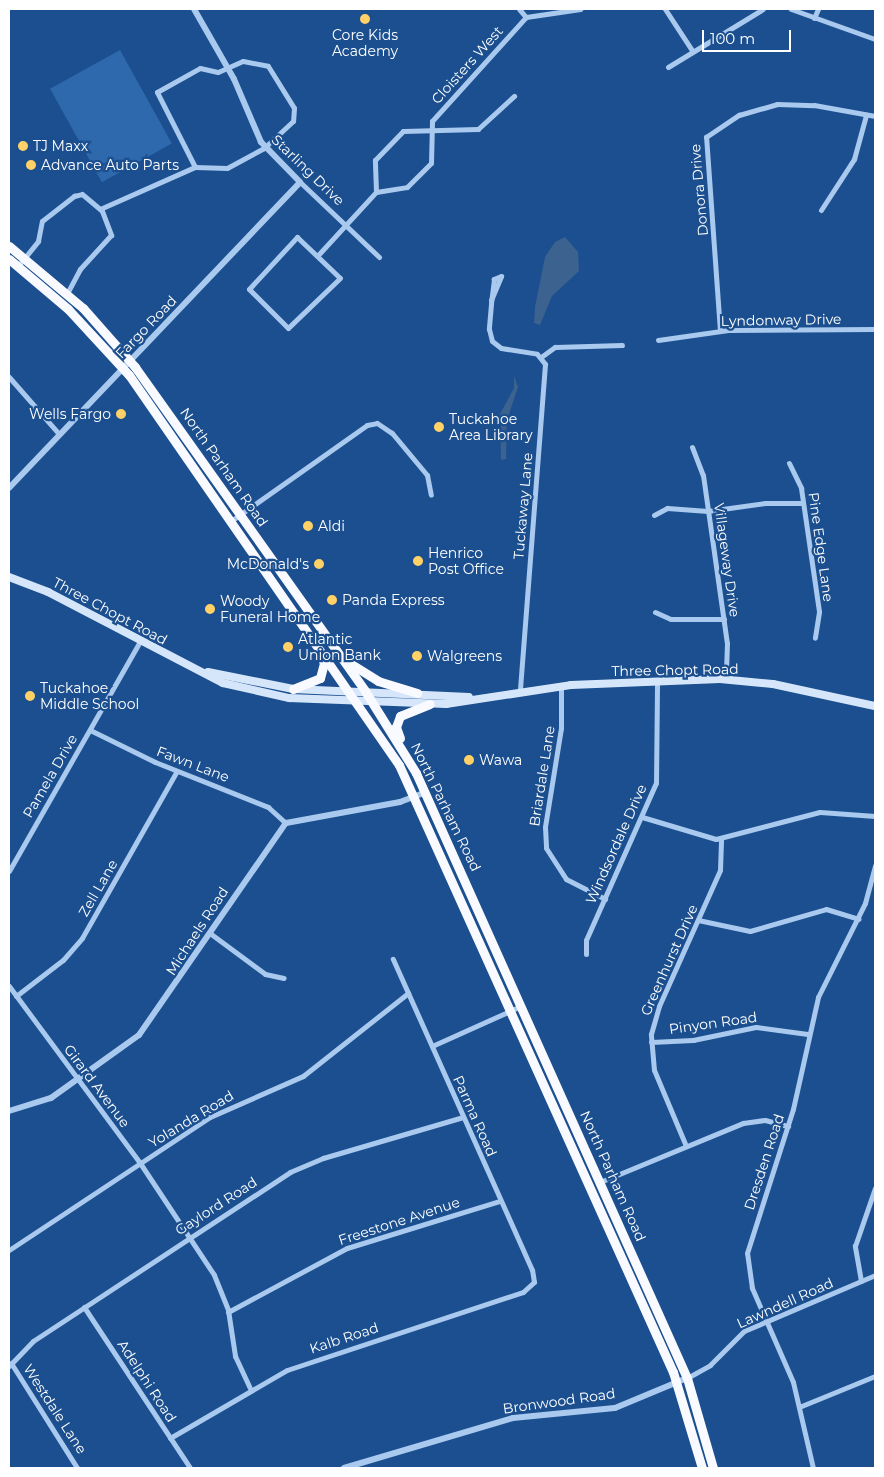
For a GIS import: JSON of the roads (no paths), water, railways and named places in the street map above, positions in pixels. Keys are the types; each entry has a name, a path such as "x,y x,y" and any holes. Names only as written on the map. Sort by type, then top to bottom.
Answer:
{"highway":[{"name":"North Parham Road","path":"9,246 67,293 130,361 373,702 403,750 426,792 687,1378 713,1468"},
{"name":"North Parham Road","path":"9,260 76,317 123,368 352,691 416,797 678,1383 702,1468"},
{"path":"293,689 317,681 324,667 301,619"},
{"path":"340,656 378,681 417,692"},
{"path":"403,750 398,720 407,710 430,704"},
{"path":"591,1187 600,1182"}],"main road":[{"name":"Three Chopt Road","path":"9,577 48,592 223,683 260,693 359,702 430,704 560,687 726,680 773,684 875,706"},
{"name":"Three Chopt Road","path":"199,670 293,689 417,692 473,698"}],"street":[{"name":"Starling Drive","path":"194,9 228,68 264,148 379,257"},
{"path":"519,9 526,17 580,9"},
{"path":"667,9 693,52"},
{"path":"668,67 763,9"},
{"path":"791,9 875,40"},
{"path":"814,18 818,9"},
{"name":"Cloisters West","path":"430,130 432,121 526,17"},
{"path":"100,209 195,167 224,169 264,148 290,125 294,108 264,63 249,59 215,72 200,68 157,92 195,167"},
{"path":"376,192 376,159 403,131 483,127 514,96"},
{"name":"Donora Drive","path":"720,331 706,136 739,115 777,104 814,105 875,116"},
{"path":"821,210 854,160 866,115"},
{"path":"319,254 376,192 407,187 431,163 430,130"},
{"name":"Fargo Road","path":"9,488 300,182"},
{"path":"18,266 38,241 39,225 74,196 82,194 100,209 111,235 80,269 67,293"},
{"path":"297,238 319,254 340,278 288,328 252,296 250,286 297,238"},
{"path":"492,300 492,340 501,348 541,357 555,347 622,345"},
{"name":"Lyndonway Drive","path":"658,340 720,331 875,329"},
{"name":"Tuckaway Lane","path":"520,692 545,368 541,357"},
{"path":"9,377 59,434"},
{"path":"231,521 367,425 377,424 392,433 427,475 431,495"},
{"name":"Villageway Drive","path":"692,447 701,460 724,619 726,680"},
{"name":"Pine Edge Lane","path":"789,463 799,478 803,503 819,612 815,638"},
{"path":"654,515 666,508 708,511 765,503 803,503"},
{"path":"654,612 671,619 724,619"},
{"name":"Pamela Drive","path":"9,871 140,641"},
{"name":"Windsordale Drive","path":"586,954 586,940 642,817 657,774 657,682"},
{"name":"Briardale Lane","path":"560,687 561,728 545,827 546,848 566,879 605,898"},
{"name":"Fawn Lane","path":"90,730 177,771 268,806 286,824"},
{"name":"Zell Lane","path":"16,996 63,960 82,938 177,771"},
{"path":"286,824 416,797 426,792"},
{"path":"642,817 694,836 721,839 820,812 875,816"},
{"name":"Michaels Road","path":"9,1111 51,1098 80,1080 148,1025 286,824"},
{"name":"Greenhurst Drive","path":"686,1146 654,1070 651,1042 659,1006 720,870 721,839"},
{"name":"Dresden Road","path":"813,1468 799,1407 749,1278 747,1253 788,1126 808,1034 818,998 858,919 875,865"},
{"path":"698,920 750,931 826,909 858,919"},
{"path":"211,934 265,974 284,978"},
{"name":"Parma Road","path":"393,959 534,1282"},
{"name":"Girard Avenue","path":"9,986 140,1163 220,1285 228,1312 233,1350 250,1388"},
{"name":"Yolanda Road","path":"9,1250 225,1109 303,1076 408,993"},
{"path":"432,1046 522,1006"},
{"name":"Pinyon Road","path":"651,1042 687,1040 756,1026 808,1034"},
{"name":"Gaylord Road","path":"10,1364 33,1341 189,1237 306,1164 463,1117"},
{"path":"600,1182 751,1120 788,1126"},
{"path":"861,1281 855,1246 875,1188"},
{"name":"Freestone Avenue","path":"228,1312 347,1248 500,1201"},
{"name":"Lawndell Road","path":"687,1378 710,1365 737,1336 767,1321 875,1276"},
{"name":"Kalb Road","path":"170,1438 250,1388 310,1360 524,1292 534,1282"},
{"name":"Adelphi Road","path":"84,1307 190,1468"},
{"name":"Westdale Lane","path":"10,1364 77,1468"},
{"path":"799,1407 875,1376"},
{"name":"Bronwood Road","path":"344,1468 513,1418 615,1408 687,1378"}],"place":[{"name":"Core Kids Academy","path":"365,19"},
{"name":"TJ Maxx","path":"23,146"},
{"name":"Advance Auto Parts","path":"31,165"},
{"name":"Wells Fargo","path":"121,414"},
{"name":"Tuckahoe Area Library","path":"439,427"},
{"name":"Aldi","path":"308,526"},
{"name":"Henrico Post Office","path":"418,561"},
{"name":"McDonald's","path":"319,564"},
{"name":"Panda Express","path":"332,600"},
{"name":"Woody Funeral Home","path":"210,609"},
{"name":"Atlantic Union Bank","path":"288,647"},
{"name":"Walgreens","path":"417,656"},
{"name":"Tuckahoe Middle School","path":"30,696"},
{"name":"Wawa","path":"469,760"}]}
